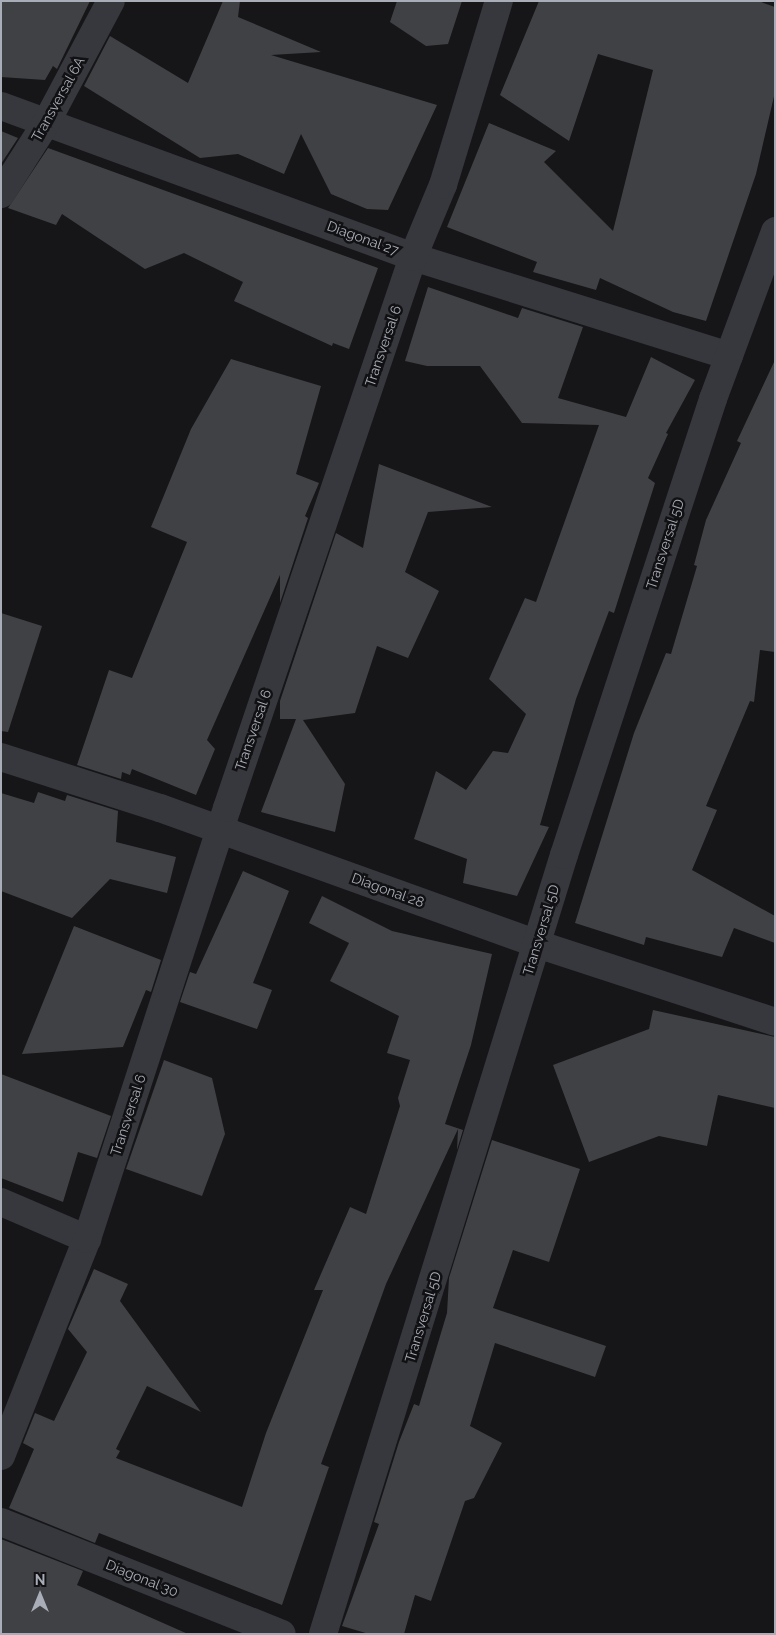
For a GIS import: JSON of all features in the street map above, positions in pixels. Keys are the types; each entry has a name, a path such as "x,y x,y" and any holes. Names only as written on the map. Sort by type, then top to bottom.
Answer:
{"street":[{"name":"Transversal 6A","path":"1,194 46,123 111,1"},
{"name":"Transversal 6","path":"1,1456 88,1239 220,829 413,256 443,185 499,1"},
{"name":"Diagonal 27","path":"1,106 413,256 729,356"},
{"name":"Transversal 5D","path":"323,1634 537,944 729,356 775,231"},
{"name":"Diagonal 28","path":"1,757 220,829 537,944 775,1022"},
{"path":"1,1202 88,1239"},
{"name":"Diagonal 30","path":"1,1522 282,1634"}],"building":[{"path":"1,1 90,1 57,69 53,66 45,80 1,77"},
{"path":"223,1 240,1 238,17 321,52 271,55 437,105 388,210 367,209 331,194 301,134 284,174 238,154 200,158 84,86 110,36 188,83"},
{"path":"397,1 462,1 448,44 426,46 390,22"},
{"path":"539,1 758,1 775,7 775,92 756,174 706,321 673,312 600,278 596,290 533,272 537,262 447,227 489,123 556,151 544,162 613,231 653,70 598,54 569,141 500,95"},
{"path":"1,131 18,138 1,164"},
{"path":"48,148 378,268 349,349 333,343 332,346 234,301 243,282 184,253 145,269 62,214 56,225 8,208"},
{"path":"428,287 518,318 522,308 583,327 558,398 626,417 651,357 695,380 666,433 668,434 648,478 655,483 614,613 609,611 576,699 540,825 549,827 517,896 463,883 467,859 414,839 436,771 466,790 493,751 508,753 526,714 489,679 525,598 536,602 599,425 522,423 480,366 427,366 405,361"},
{"path":"231,359 321,386 296,474 319,483 305,516 308,518 280,603 280,575 207,740 215,749 196,795 132,769 130,775 122,772 121,779 77,765 109,670 132,678 187,542 151,527 191,429"},
{"path":"775,360 775,652 760,650 754,702 750,701 706,806 717,810 692,870 775,916 775,943 734,928 722,957 646,937 644,945 575,923 634,733 666,653 671,654 697,566 694,565 706,520 741,443 737,441"},
{"path":"379,464 492,507 428,512 405,572 439,591 408,658 377,646 355,713 303,720 345,784 335,832 261,812 296,719 280,719 280,701 336,533 363,548"},
{"path":"1,613 42,626 8,732 1,731"},
{"path":"38,792 65,801 67,795 118,811 116,842 176,857 167,893 110,879 72,918 1,891 1,793 34,803"},
{"path":"243,871 289,891 253,983 272,990 257,1029 180,1002 190,972 196,974"},
{"path":"322,896 392,931 492,954 471,1045 445,1124 463,1130 457,1150 458,1129 386,1284 321,1464 329,1467 282,1605 99,1533 95,1543 9,1508 34,1449 23,1443 35,1413 54,1421 87,1352 68,1329 94,1269 128,1284 120,1301 201,1412 147,1386 116,1449 120,1451 116,1458 242,1507 266,1433 323,1290 314,1290 350,1207 366,1214 400,1106 398,1098 410,1060 387,1053 399,1016 330,981 349,943 309,923"},
{"path":"74,926 161,960 151,992 146,990 123,1047 22,1054"},
{"path":"653,1010 775,1037 775,1108 718,1095 707,1146 659,1136 589,1162 553,1065 649,1029"},
{"path":"164,1060 212,1078 225,1134 202,1196 126,1169"},
{"path":"1,1074 111,1116 97,1158 78,1152 63,1202 1,1178"},
{"path":"492,1140 580,1169 549,1262 513,1250 493,1308 606,1346 595,1377 495,1343 470,1426 502,1443 474,1498 465,1501 431,1601 415,1595 404,1634 369,1634 342,1626 379,1524 374,1522 399,1442 414,1404 419,1406 447,1313 449,1278"},
{"path":"1,1539 83,1571 77,1585 188,1634 1,1634"}]}
